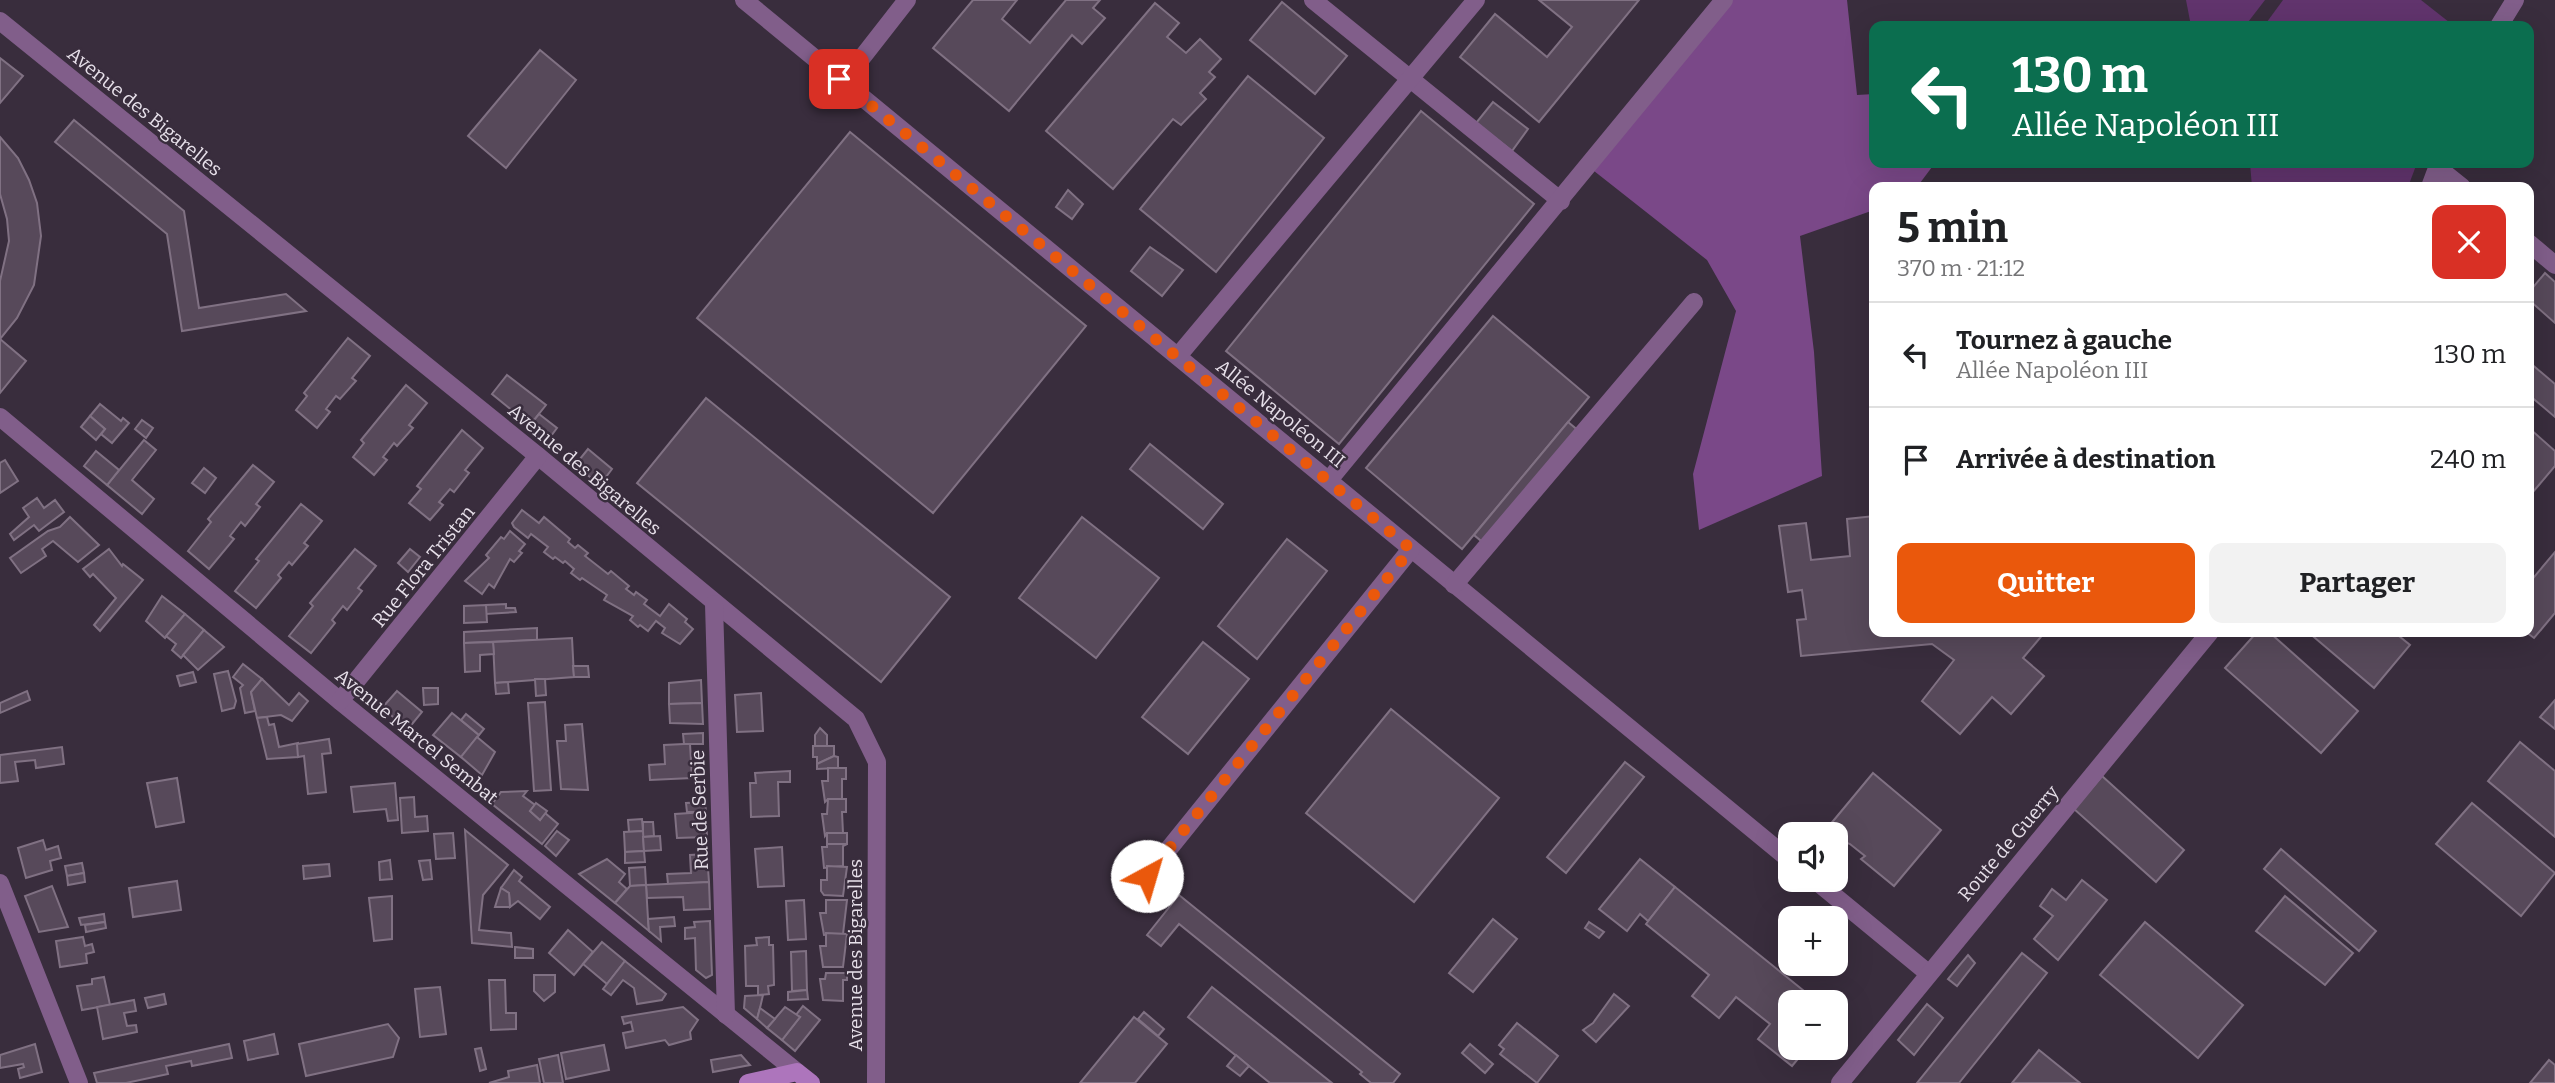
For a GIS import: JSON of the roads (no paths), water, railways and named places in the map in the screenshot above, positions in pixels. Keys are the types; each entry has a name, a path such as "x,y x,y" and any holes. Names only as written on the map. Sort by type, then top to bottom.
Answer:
{"main road":[{"path":"748,1083 804,1078"}],"street":[{"name":"Allée Napoléon III","path":"744,0 1778,850"},
{"path":"843,82 907,0"},
{"path":"1313,0 1562,201"},
{"path":"1178,356 1476,0"},
{"path":"1329,480 1562,201 1724,0"},
{"path":"2502,21 2515,0"},
{"name":"Avenue des Bigarelles","path":"0,20 538,456 856,719 877,762 876,1083"},
{"path":"2441,168 2457,182"},
{"path":"2534,247 2555,265"},
{"path":"1454,585 1694,302"},
{"name":"Avenue Marcel Sembat","path":"0,417 340,701 804,1078"},
{"name":"Rue Flora Tristan","path":"340,701 538,456"},
{"path":"1147,876 1411,549"},
{"name":"Rue de Serbie","path":"714,604 726,1016"},
{"name":"Route de Guerry","path":"1840,1083 2206,637"},
{"path":"0,883 79,1083"},
{"path":"1830,892 1928,973"}]}
